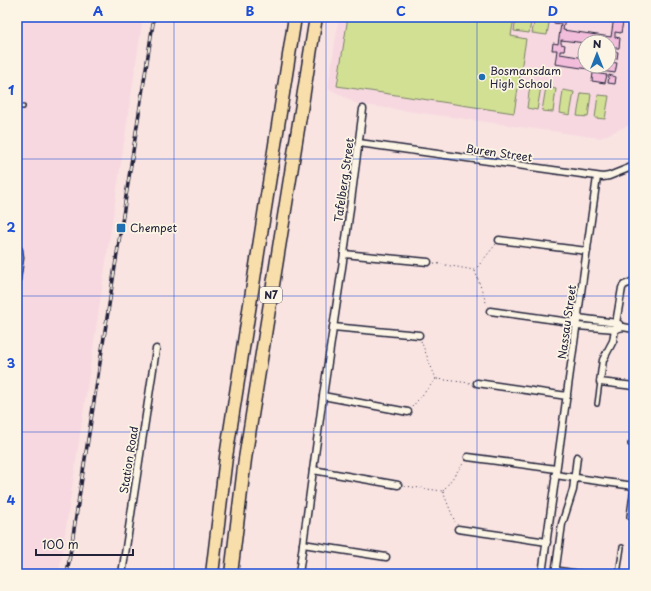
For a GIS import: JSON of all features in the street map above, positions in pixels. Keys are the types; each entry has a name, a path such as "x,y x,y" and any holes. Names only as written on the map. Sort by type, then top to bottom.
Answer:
{"highway":[{"name":"N7","path":"212,574 226,457 295,17"},
{"name":"N7","path":"231,574 245,459 316,17"}],"street":[{"name":"Tafelberg Street","path":"299,574 363,109"},
{"name":"Buren Street","path":"359,143 597,177 606,177 634,166"},
{"name":"Nassau Street","path":"542,574 597,177"},
{"path":"499,240 587,251"},
{"path":"17,248 19,250 20,258 17,280"},
{"path":"344,254 428,262"},
{"path":"634,281 624,285 622,288 613,341 604,360 600,382 634,386"},
{"name":"Nassau Street","path":"490,311 570,322"},
{"path":"570,322 578,318 634,329"},
{"path":"570,322 577,326 616,326"},
{"path":"333,327 419,336"},
{"name":"Station Road","path":"122,574 156,349"},
{"path":"477,384 567,396"},
{"path":"323,396 408,412"},
{"path":"468,457 556,472 575,478 633,486"},
{"path":"555,572 562,524 573,490 577,457"},
{"path":"313,470 398,485"},
{"path":"458,529 547,542"},
{"path":"303,544 386,557"}],"lane":[{"path":"17,106 23,107"},
{"path":"597,404 600,382"},
{"path":"629,517 633,486"},
{"path":"618,574 622,547"},
{"path":"555,572 590,574"},
{"path":"531,574 542,574"}],"path":[{"path":"474,270 499,240"},
{"path":"428,262 474,270"},
{"path":"474,270 490,311"},
{"path":"419,336 436,379"},
{"path":"436,379 477,384"},
{"path":"408,412 436,379"},
{"path":"442,491 468,457"},
{"path":"398,485 442,491"},
{"path":"442,491 458,529"}],"shaded area":[{"path":"17,17 143,17 59,574 17,574"},
{"name":"Bosmansdam High School","path":"339,17 634,17 634,123 600,138 357,104 328,88"}],"green space":[{"path":"348,17 514,17 511,36 526,39 514,113 337,86"},
{"path":"516,17 532,17 529,33 514,31"},
{"path":"535,17 550,17 547,35 532,33"},
{"path":"530,85 541,87 537,110 527,108"},
{"path":"546,87 556,89 553,112 542,111"},
{"path":"563,90 574,92 570,115 560,113"},
{"path":"581,93 591,94 588,117 577,116"},
{"path":"598,95 609,96 605,119 595,118"}],"building":[{"path":"554,17 565,17 563,30 590,34 577,34 577,42 561,40 561,44 565,45 564,51 560,51 560,54 577,57 577,67 555,64 557,50 552,50 553,43 558,44 561,24 553,23"},
{"path":"614,17 624,17 621,33 615,32 615,34 611,34"},
{"path":"617,37 620,38 619,48 617,48"},
{"path":"593,74 607,75 605,83 592,81"},
{"path":"609,75 616,77 615,84 608,83"}],"railway":[{"path":"67,574 154,17"}],"place":[{"name":"Bosmansdam High School","path":"482,77"},
{"name":"Chempet","path":"121,228"}]}
